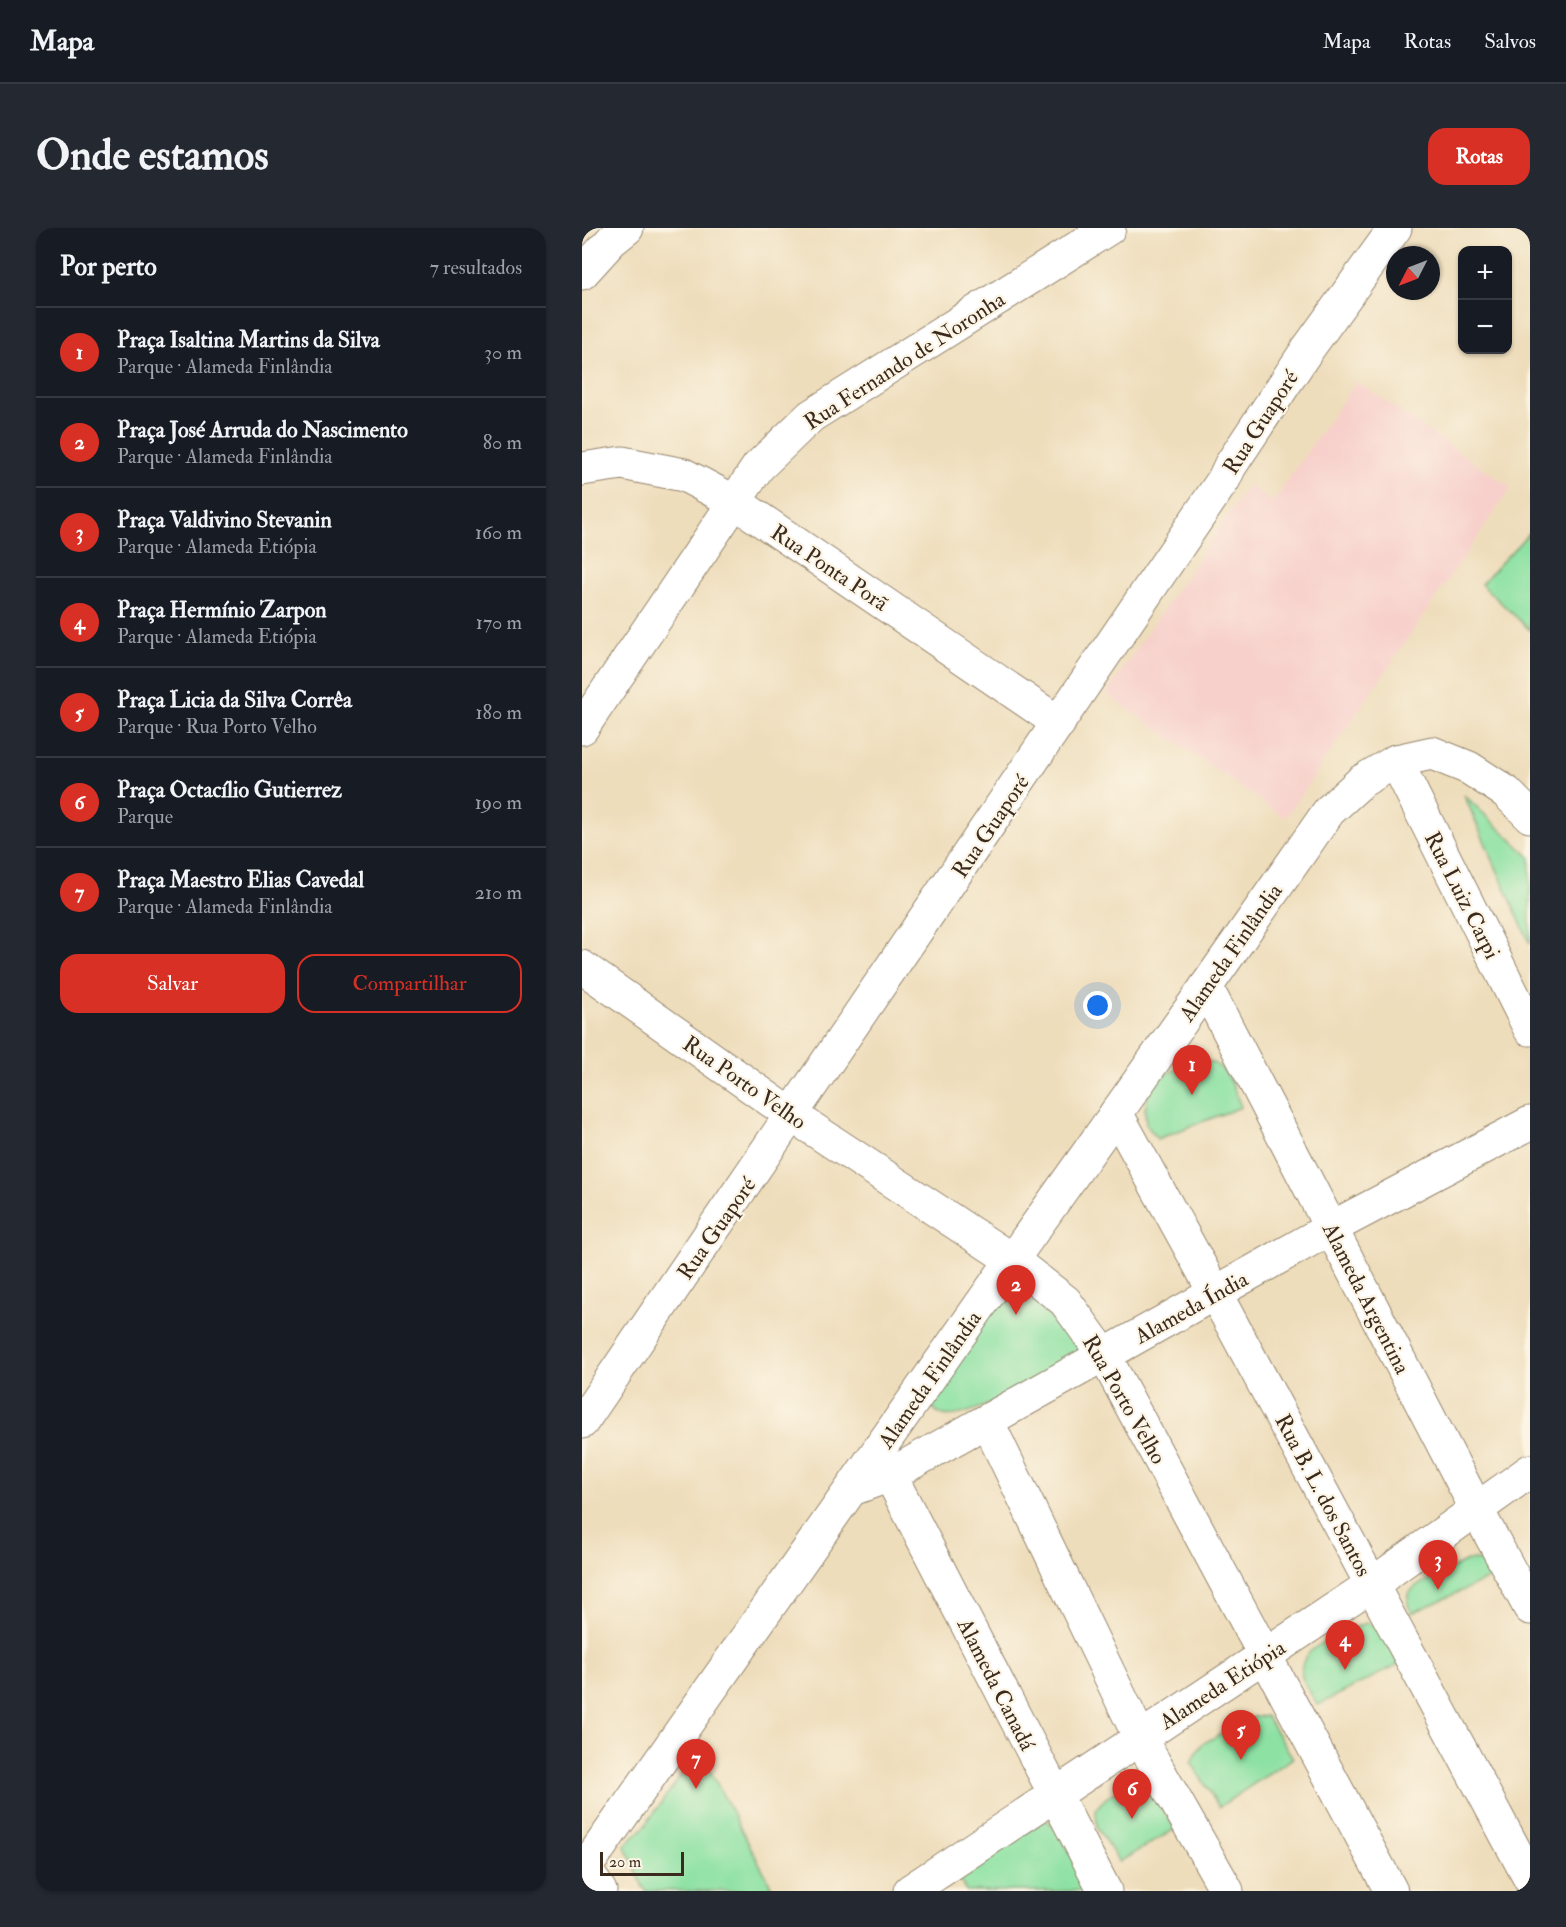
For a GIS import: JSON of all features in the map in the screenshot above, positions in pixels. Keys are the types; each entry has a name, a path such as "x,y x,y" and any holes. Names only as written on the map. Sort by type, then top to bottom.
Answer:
{"street":[{"path":"582,273 612,240 627,228"},
{"name":"Rua Fernando de Noronha","path":"582,728 758,467 811,416 1109,228"},
{"name":"Rua Guaporé","path":"582,1422 793,1116 1059,723 1224,479 1230,465 1307,350 1395,228"},
{"name":"Rua Ponta Porã","path":"582,469 622,463 684,475 735,502 1059,723"},
{"name":"Alameda Finlândia","path":"589,1875 852,1489 1329,811 1362,781 1396,761 1432,753 1469,768 1506,792 1530,816"},
{"name":"Rua Luiz Carpi","path":"1396,761 1530,1029"},
{"name":"Rua Porto Velho","path":"582,967 793,1116 1012,1260 1065,1301 1104,1355 1392,1891"},
{"name":"Alameda Argentina","path":"1206,987 1530,1608"},
{"name":"Rua B. L. dos Santos","path":"1116,1113 1530,1879"},
{"name":"Alameda Índia","path":"852,1489 890,1475 1331,1228 1530,1123"},
{"path":"987,1421 1140,1738 1227,1891"},
{"name":"Alameda Etiópia","path":"917,1889 1371,1585 1530,1472"},
{"name":"Alameda Canadá","path":"890,1475 1105,1891"}],"shaded area":[{"path":"1356,381 1511,488 1285,818 1106,694 1248,485 1273,502"}],"green space":[{"path":"1530,532 1530,630 1481,584"},
{"path":"1464,795 1530,857 1530,944"},
{"path":"1197,1058 1207,1060 1222,1069 1231,1081 1241,1107 1157,1139 1146,1124 1145,1109 1151,1082"},
{"path":"1012,1277 1084,1353 993,1402 957,1415 941,1414 933,1408 926,1396"},
{"path":"1476,1560 1485,1563 1493,1577 1412,1613 1408,1605 1408,1594 1416,1586 1467,1561"},
{"path":"1366,1623 1384,1628 1399,1664 1318,1705 1302,1676 1302,1665 1306,1656 1324,1642"},
{"path":"1266,1716 1293,1758 1219,1807 1191,1762 1202,1744 1253,1717"},
{"path":"699,1750 774,1891 646,1891 643,1887 625,1846 644,1827"},
{"path":"1144,1779 1175,1829 1119,1862 1097,1828 1096,1809 1117,1790"},
{"path":"1046,1819 1060,1833 1089,1891 966,1891 958,1876"}],"place":[{"name":"Praça Isaltina Martins da Silva","path":"1192,1095"},
{"name":"Praça José Arruda do Nascimento","path":"1016,1315"},
{"name":"Praça Valdivino Stevanin","path":"1438,1590"},
{"name":"Praça Hermínio Zarpon","path":"1345,1670"},
{"name":"Praça Licia da Silva Corrêa","path":"1241,1760"},
{"name":"Praça Maestro Elias Cavedal","path":"696,1789"},
{"name":"Praça Octacílio Gutierrez","path":"1132,1819"}]}
